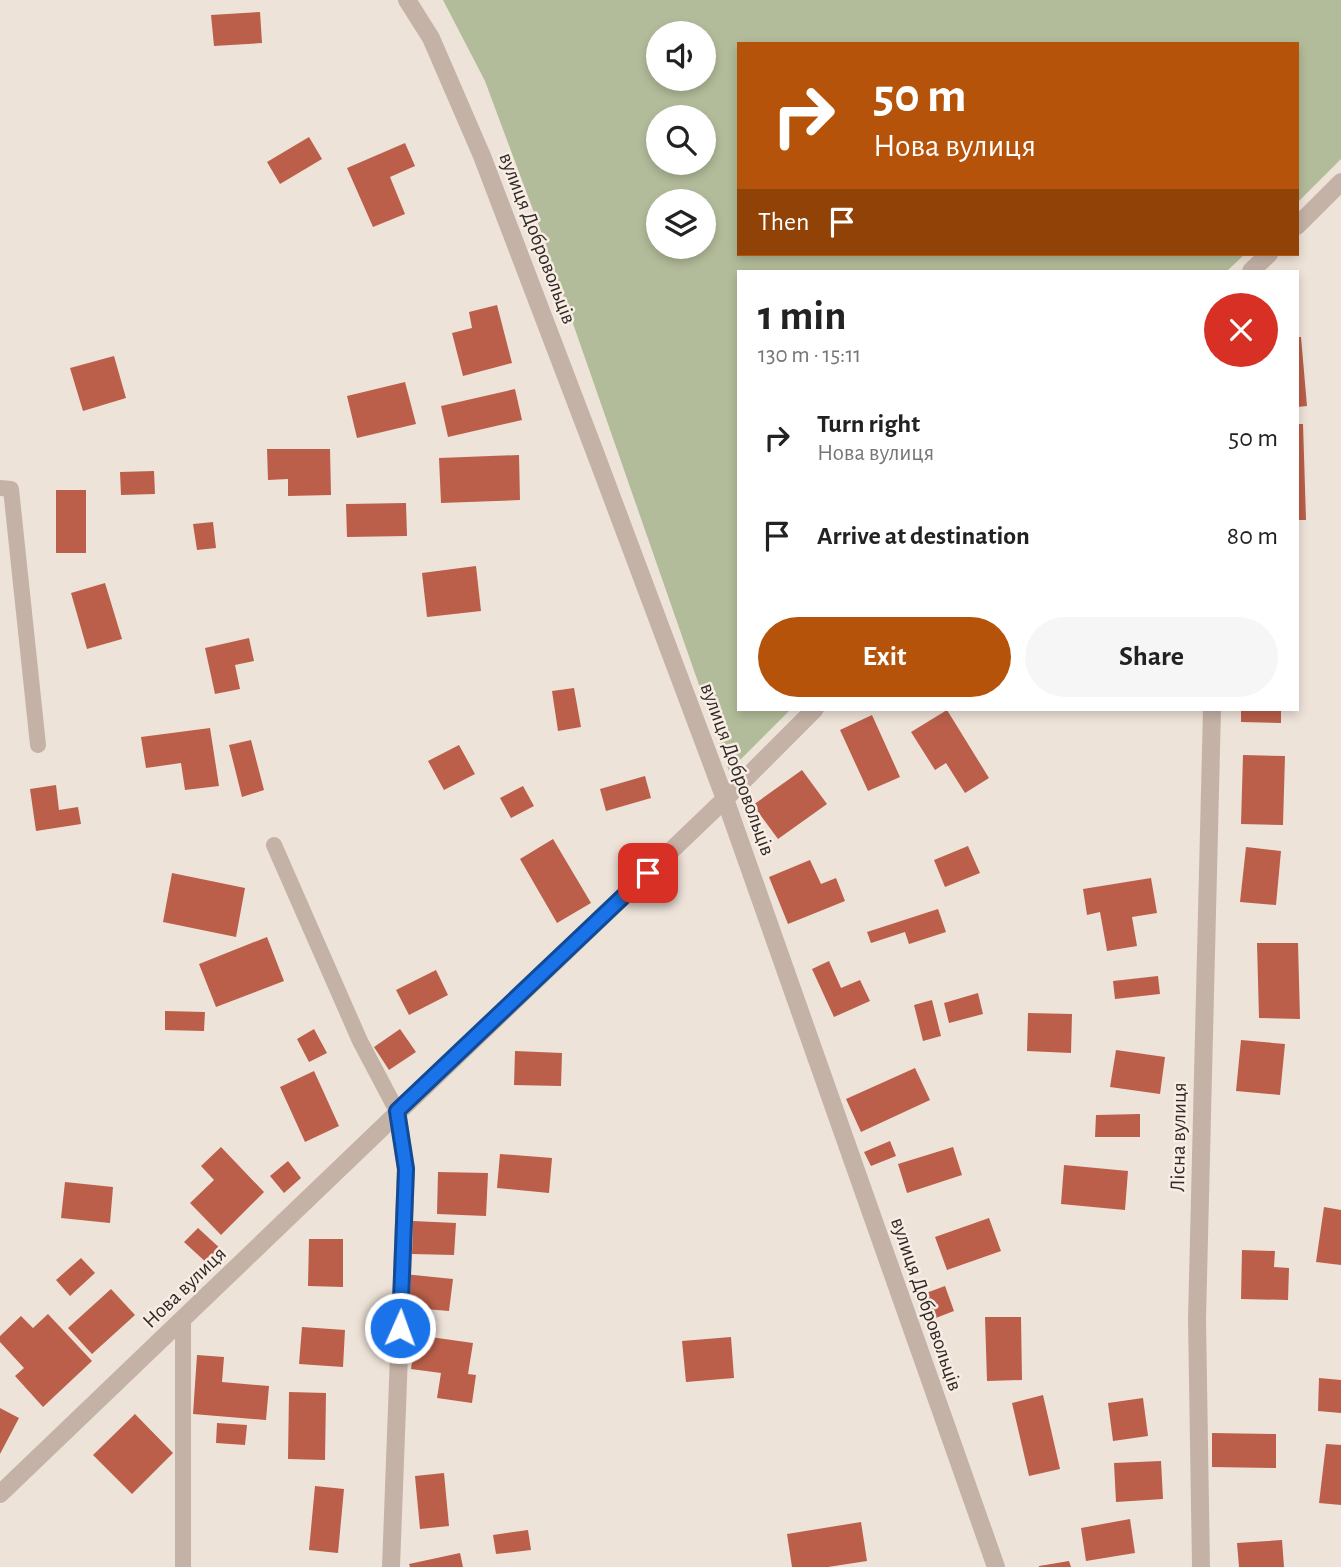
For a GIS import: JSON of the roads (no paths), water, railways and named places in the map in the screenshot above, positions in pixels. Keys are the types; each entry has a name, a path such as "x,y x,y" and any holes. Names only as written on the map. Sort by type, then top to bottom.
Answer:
{"street":[{"name":"вулиця Добровольців","path":"407,0 431,38 482,156 725,799 996,1567"},
{"path":"1299,224 1341,181"},
{"path":"1252,270 1267,256"},
{"path":"725,799 813,711"},
{"name":"Лісна вулиця","path":"1201,1567 1197,1319 1212,711"},
{"name":"Нова вулиця","path":"0,1494 725,799"},
{"path":"391,1567 406,1169 397,1111"}],"lane":[{"path":"0,488 11,489 38,745"},
{"path":"274,845 360,1041 397,1111"},
{"path":"183,1321 183,1567"}]}
